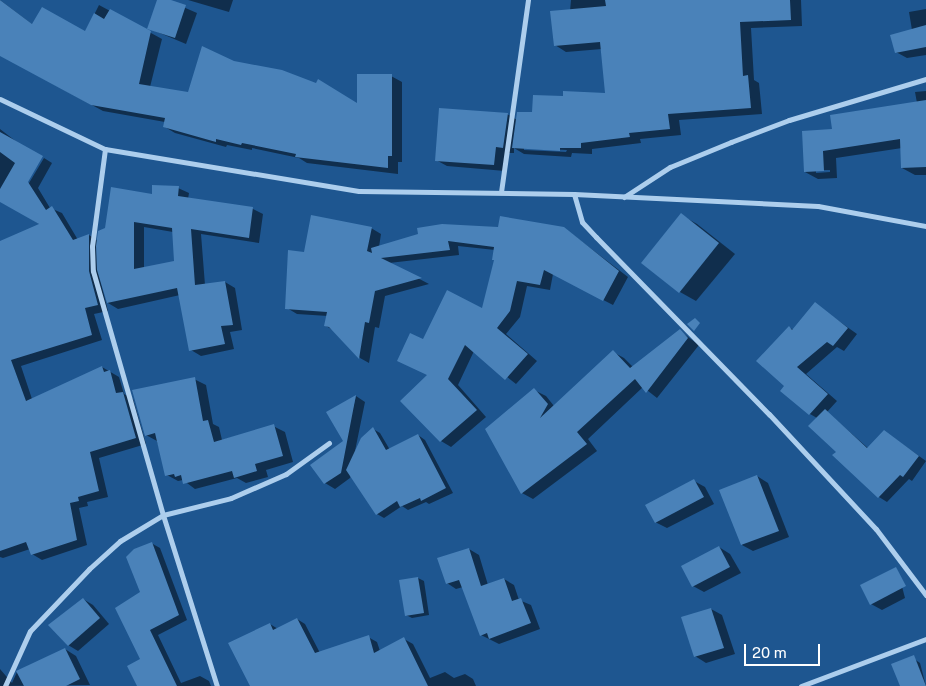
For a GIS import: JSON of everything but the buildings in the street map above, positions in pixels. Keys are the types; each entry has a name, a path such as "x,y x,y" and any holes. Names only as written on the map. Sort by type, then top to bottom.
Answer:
{"street":[{"path":"501,192 528,0"},
{"path":"624,197 670,168 731,142 790,120 926,79"},
{"path":"0,99 105,149 359,191 574,194 818,206 926,226"},
{"path":"105,149 92,246 92,265 163,515 217,686"},
{"path":"574,194 582,222 769,414 876,529 926,595"},
{"path":"5,686 30,631 120,541 163,515 231,498 286,474 329,443"},
{"path":"801,686 926,639"}]}
